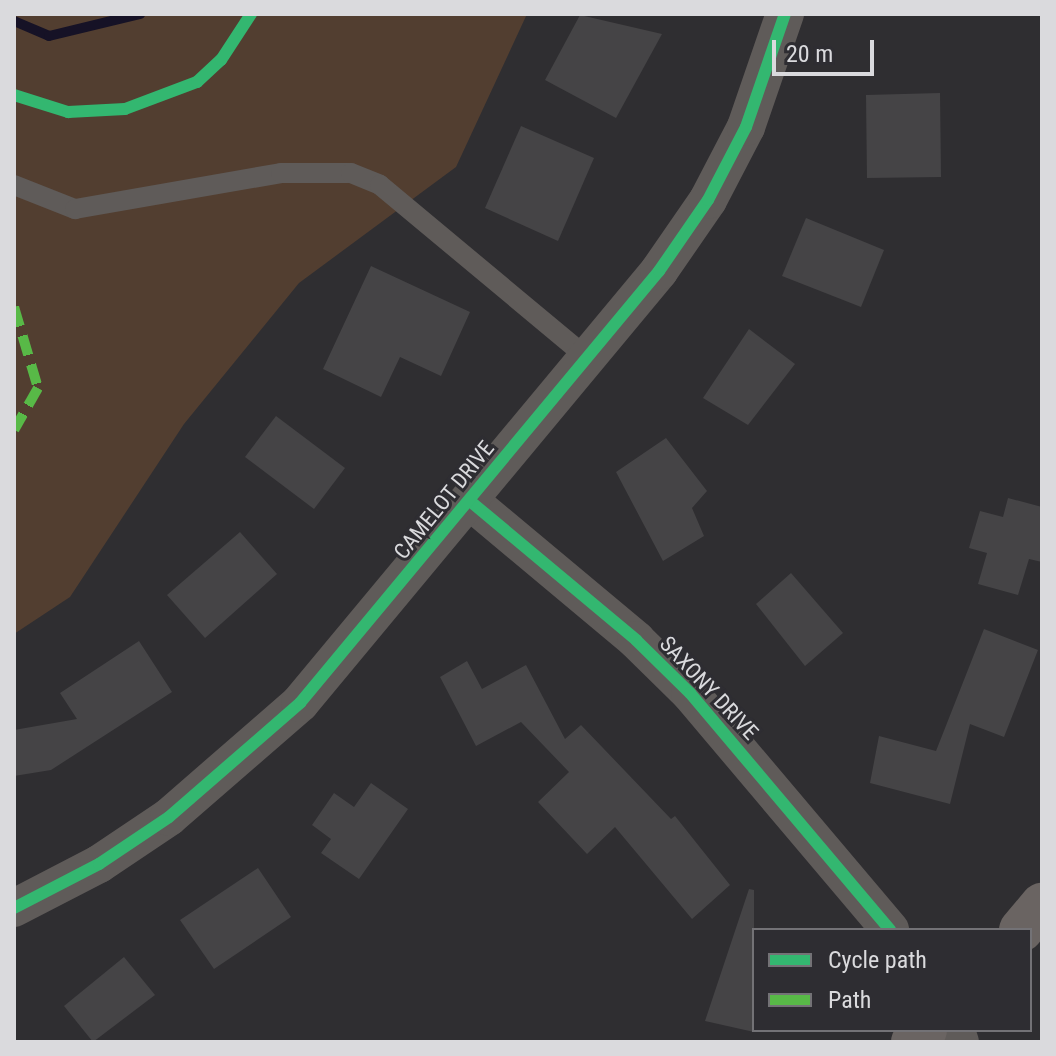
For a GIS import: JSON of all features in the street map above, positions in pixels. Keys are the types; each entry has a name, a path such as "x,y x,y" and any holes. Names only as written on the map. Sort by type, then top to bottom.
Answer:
{"street":[{"name":"CAMELOT DRIVE","path":"14,908 99,864 169,817 243,757 300,703 659,271 708,200 746,127 785,14"},
{"name":"SAXONY DRIVE","path":"470,501 636,640 690,693 888,928"},
{"path":"1023,928 1042,905"}],"lane":[{"path":"14,185 75,209 281,173 351,173 380,185 588,358"}],"shaded area":[{"path":"14,14 527,14 456,167 299,283 184,424 70,597 14,634"}],"building":[{"path":"580,15 662,34 616,118 545,80"},
{"path":"940,93 941,177 867,178 866,95"},
{"path":"521,126 594,158 558,241 485,208"},
{"path":"806,218 884,250 861,307 782,276"},
{"path":"371,266 470,312 441,376 400,357 381,397 323,369"},
{"path":"749,329 795,364 748,425 703,398"},
{"path":"276,416 345,468 314,509 245,457"},
{"path":"666,438 707,491 692,508 704,536 663,561 616,472"},
{"path":"1008,498 1042,507 1042,562 1029,559 1018,595 978,584 987,553 969,548 980,511 1003,517"},
{"path":"240,532 277,574 205,638 167,595"},
{"path":"791,573 843,633 805,666 756,604"},
{"path":"984,629 1038,650 1004,737 970,724 950,804 870,783 879,736 936,751"},
{"path":"139,641 172,692 51,770 14,776 14,730 77,719 60,693"},
{"path":"467,661 482,689 526,665 565,739 581,725 671,819 675,816 730,885 692,919 615,827 587,854 538,802 569,772 521,722 476,746 440,677"},
{"path":"371,783 408,809 359,879 321,853 331,839 312,825 334,793 354,807"},
{"path":"258,868 291,917 214,969 180,920"},
{"path":"749,889 754,890 752,1032 705,1021"},
{"path":"124,957 155,995 93,1042 64,1006"}],"waterway":[{"path":"14,21 49,36 140,14"}],"marked path":[{"path":"14,307 38,388 14,430"}],"cycle path":[{"path":"14,95 68,112 125,109 197,82 221,60 251,14"},
{"path":"14,908 99,864 169,817 300,703 659,271 708,200 746,127 785,14"},
{"path":"470,501 636,640 690,693 888,928"}]}
